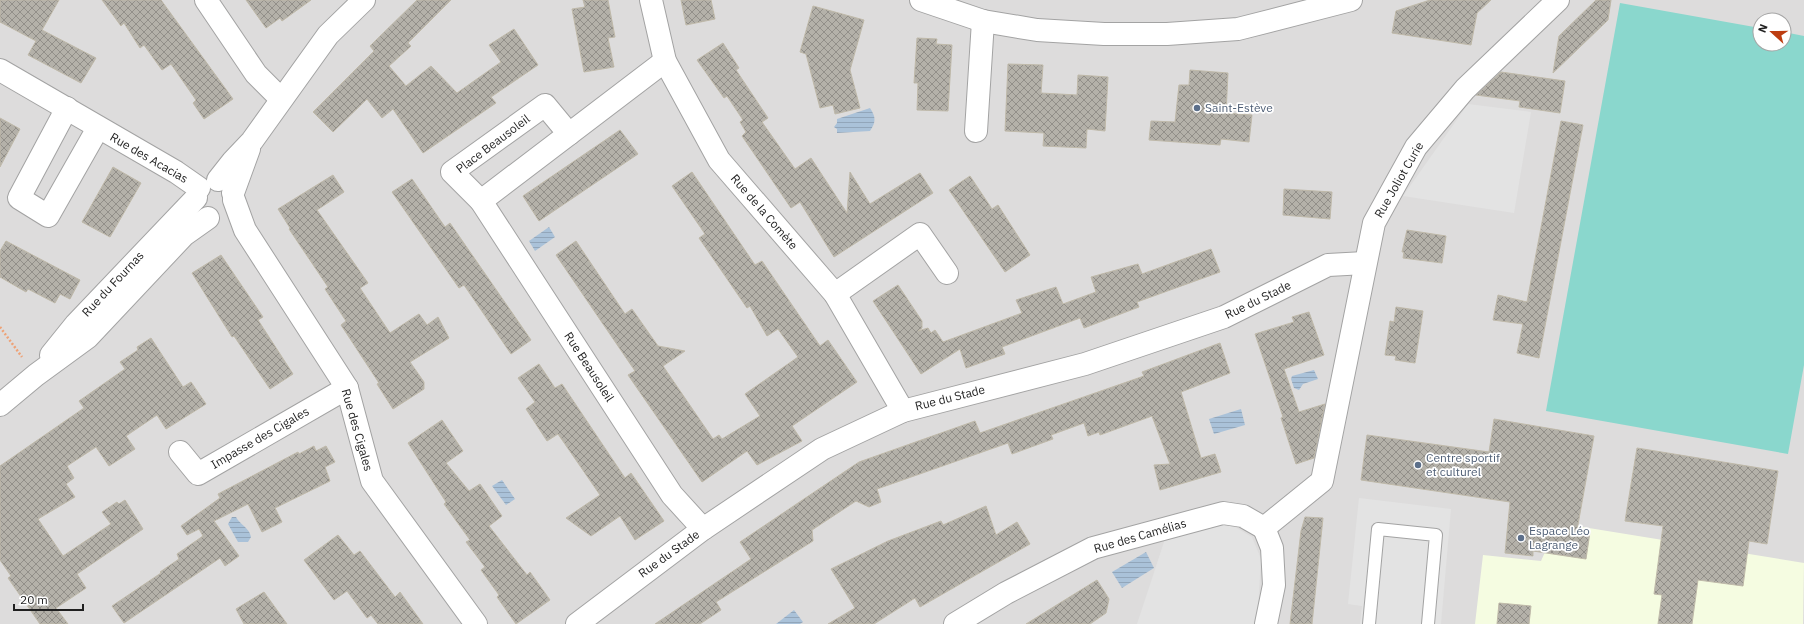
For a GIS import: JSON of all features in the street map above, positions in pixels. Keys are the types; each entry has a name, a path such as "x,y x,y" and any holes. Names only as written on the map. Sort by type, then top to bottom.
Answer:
{"street":[{"path":"206,0 256,74 281,99"},
{"name":"Rue du Fournas","path":"36,375 76,324 216,192 328,35 364,0"},
{"name":"Rue de la Comète","path":"651,0 665,60 719,160 835,294 902,410"},
{"path":"921,0 983,21 1037,30 1104,34 1167,34 1238,29 1352,0"},
{"name":"Rue Joliot Curie","path":"1264,528 1322,481 1374,223 1416,147 1465,88 1558,0"},
{"path":"976,131 983,21"},
{"path":"481,201 665,60"},
{"name":"Rue des Acacias","path":"0,70 67,108 98,128 176,172 216,192"},
{"name":"Place Beausoleil","path":"481,201 452,172 545,105 569,134"},
{"name":"Rue des Acacias","path":"67,108 19,198 48,216 98,128"},
{"path":"216,192 199,210 214,218 245,230"},
{"name":"Rue du Fournas","path":"0,405 36,375 88,337 184,235 214,218 229,212 216,192"},
{"name":"Rue des Cigales","path":"216,192 245,230 347,388 372,481 476,624"},
{"name":"Rue Beausoleil","path":"481,201 672,496 703,529"},
{"path":"835,294 920,234 947,273"},
{"name":"Rue du Stade","path":"576,624 703,529 822,449 902,410 1085,364 1224,317 1328,265 1365,263"},
{"name":"Impasse des Cigales","path":"180,452 198,474 347,388"},
{"name":"Rue des Camélias","path":"955,624 1006,593 1093,548 1223,513 1243,516 1264,528"},
{"path":"1264,528 1272,548 1274,585 1266,624"}],"lane":[{"path":"1369,624 1378,529 1436,535 1428,624"}],"path":[{"path":"0,327 36,375"}],"shaded area":[{"path":"0,0 1804,0 1804,624 0,624"},
{"path":"1620,3 1752,27 1752,52 1792,52 1792,34 1804,36 1804,365 1788,454 1546,411"},
{"path":"1468,104 1531,112 1514,213 1403,196"},
{"path":"870,108 874,120 870,131 837,133 837,129 834,127 837,123 837,119"},
{"path":"549,227 555,237 535,251 529,241"},
{"path":"1314,370 1318,379 1303,384 1299,390 1294,388 1291,379 1292,376"},
{"path":"1241,409 1245,425 1214,434 1209,419"},
{"path":"502,480 515,499 506,505 492,486"},
{"path":"1359,498 1451,509 1441,624 1360,624 1362,606 1348,604"},
{"path":"232,517 236,517 250,534 251,537 248,542 238,542 228,524"},
{"path":"1558,523 1804,563 1803,624 1475,624 1483,555 1541,561"},
{"path":"1219,524 1235,527 1252,537 1261,559 1257,624 1137,624 1165,539"},
{"path":"1146,552 1154,568 1122,588 1112,572"},
{"path":"794,610 803,622 800,624 776,624"}],"building":[{"path":"0,0 59,0 42,30 96,58 81,83 28,55 36,41 0,22"},
{"path":"102,0 161,0 233,99 204,119 193,103 196,100 171,64 162,70 144,45 140,48 124,23 121,26"},
{"path":"246,0 311,0 282,21 280,18 266,28"},
{"path":"417,0 451,0 408,43 411,46 389,66 406,86 431,66 457,93 501,62 489,45 514,29 538,65 491,97 496,103 423,153 393,109 382,118 367,99 333,132 313,112 374,51 370,46"},
{"path":"583,0 608,0 615,37 608,38 614,67 584,72 572,9 585,7"},
{"path":"681,0 711,0 715,19 686,25"},
{"path":"1430,0 1491,0 1477,13 1471,45 1392,33 1396,11"},
{"path":"1596,0 1611,0 1608,20 1553,73 1559,36"},
{"path":"813,6 864,20 850,70 860,108 835,114 833,105 820,108 806,54 800,52"},
{"path":"917,38 937,39 936,44 952,45 948,111 917,110 918,83 914,83"},
{"path":"723,43 739,68 736,70 768,118 762,122 795,169 811,158 847,213 850,172 870,204 920,173 933,193 834,257 800,202 791,208 742,136 746,132 740,122 743,120 727,96 724,98 697,60"},
{"path":"1008,64 1043,65 1041,93 1077,95 1078,75 1108,77 1105,131 1087,129 1086,148 1043,146 1044,133 1005,131"},
{"path":"1190,70 1228,73 1226,113 1252,115 1249,142 1221,139 1220,145 1149,140 1151,121 1175,122 1179,85 1189,85"},
{"path":"1501,72 1565,81 1560,113 1519,107 1520,101 1476,95"},
{"path":"0,118 20,129 0,167"},
{"path":"1561,121 1583,125 1539,358 1517,353 1523,324 1493,320 1498,295 1527,302"},
{"path":"620,130 638,154 539,221 523,196"},
{"path":"113,167 141,183 110,237 82,222"},
{"path":"692,172 755,265 762,261 820,346 828,340 857,382 792,426 802,441 757,465 747,451 702,482 628,375 635,371 556,255 576,241 625,314 632,309 658,346 685,351 663,366 713,439 719,435 722,439 760,416 745,394 798,357 778,329 767,336 750,306 747,308 699,238 705,234 672,186"},
{"path":"333,175 344,192 317,210 368,283 360,288 390,333 419,314 427,325 438,317 449,338 410,362 424,382 424,389 393,409 377,384 379,383 341,325 346,321 325,289 328,287 289,229 290,228 278,209"},
{"path":"970,176 992,209 998,205 1030,255 1005,272 949,190"},
{"path":"412,179 445,227 450,223 531,340 511,354 464,285 459,288 392,192"},
{"path":"1284,189 1332,192 1330,219 1283,215"},
{"path":"1407,230 1446,236 1442,263 1403,258 1404,252 1402,252"},
{"path":"6,241 80,280 70,299 60,294 55,303 28,289 26,292 0,277 0,251"},
{"path":"1211,249 1220,272 1137,302 1139,307 1084,328 1080,318 1002,347 1005,354 966,368 960,349 921,374 873,301 898,285 922,321 922,328 918,331 928,328 931,333 935,330 943,342 1022,313 1016,300 1056,287 1063,304 1096,292 1091,277 1138,264 1142,274"},
{"path":"221,255 263,317 258,320 293,374 270,389 234,336 232,337 192,273"},
{"path":"1396,307 1423,311 1415,363 1395,360 1396,356 1385,355 1390,321 1394,322"},
{"path":"1309,312 1324,355 1284,369 1299,412 1325,404 1314,458 1296,464 1281,418 1283,417 1255,334 1294,322 1292,317"},
{"path":"151,338 183,387 191,382 206,404 166,429 157,415 126,436 135,449 109,466 96,447 67,466 74,478 66,484 75,497 38,519 63,556 111,524 102,512 117,502 119,504 125,500 143,529 77,574 86,588 56,608 68,624 40,624 8,578 11,576 0,560 0,466 84,408 79,401 125,369 120,362 138,350 137,347"},
{"path":"1220,343 1230,373 1181,392 1201,458 1215,454 1221,472 1160,490 1154,465 1170,464 1152,416 1100,435 1099,432 1088,436 1084,423 1051,435 1053,439 1012,454 1008,443 877,489 881,502 869,507 856,501 812,530 813,541 716,602 721,610 700,624 655,624 751,559 740,542 859,462 975,421 980,433 1144,376 1142,372"},
{"path":"539,364 555,388 562,384 625,478 631,473 664,521 635,540 620,516 591,536 566,518 600,495 558,434 547,441 526,409 535,402 518,378"},
{"path":"1494,419 1594,436 1577,530 1590,532 1586,559 1533,551 1533,556 1505,553 1510,502 1361,480 1367,435 1489,452"},
{"path":"442,420 463,451 446,463 469,491 480,484 502,516 489,526 527,575 530,572 550,600 516,624 497,597 499,595 481,570 485,567 466,542 470,540 444,504 446,502 408,443"},
{"path":"314,446 316,451 326,446 335,462 325,467 330,481 275,508 282,522 262,532 248,504 214,521 239,556 225,566 220,558 124,623 112,606 161,573 160,572 179,559 177,554 203,536 199,529 187,535 181,526 220,498 218,494 298,452 299,454"},
{"path":"1637,448 1778,471 1767,544 1749,541 1743,586 1698,580 1692,624 1658,624 1662,595 1654,594 1663,526 1625,521"},
{"path":"986,506 996,535 1017,522 1030,544 920,607 915,598 874,624 828,624 855,608 831,569 888,541 941,521 943,525"},
{"path":"1305,517 1323,518 1312,624 1290,624 1301,531"},
{"path":"338,535 354,555 360,551 395,597 400,592 423,624 378,624 371,615 367,618 347,591 334,600 304,560"},
{"path":"1097,580 1109,599 1106,613 1090,624 1026,624"},
{"path":"264,592 287,624 244,624 236,609"},
{"path":"1499,603 1531,606 1529,624 1497,624"}],"place":[{"name":"Saint-Estève","path":"1197,108"},
{"name":"Centre sportif et culturel","path":"1418,465"},
{"name":"Espace Léo Lagrange","path":"1521,538"}]}
